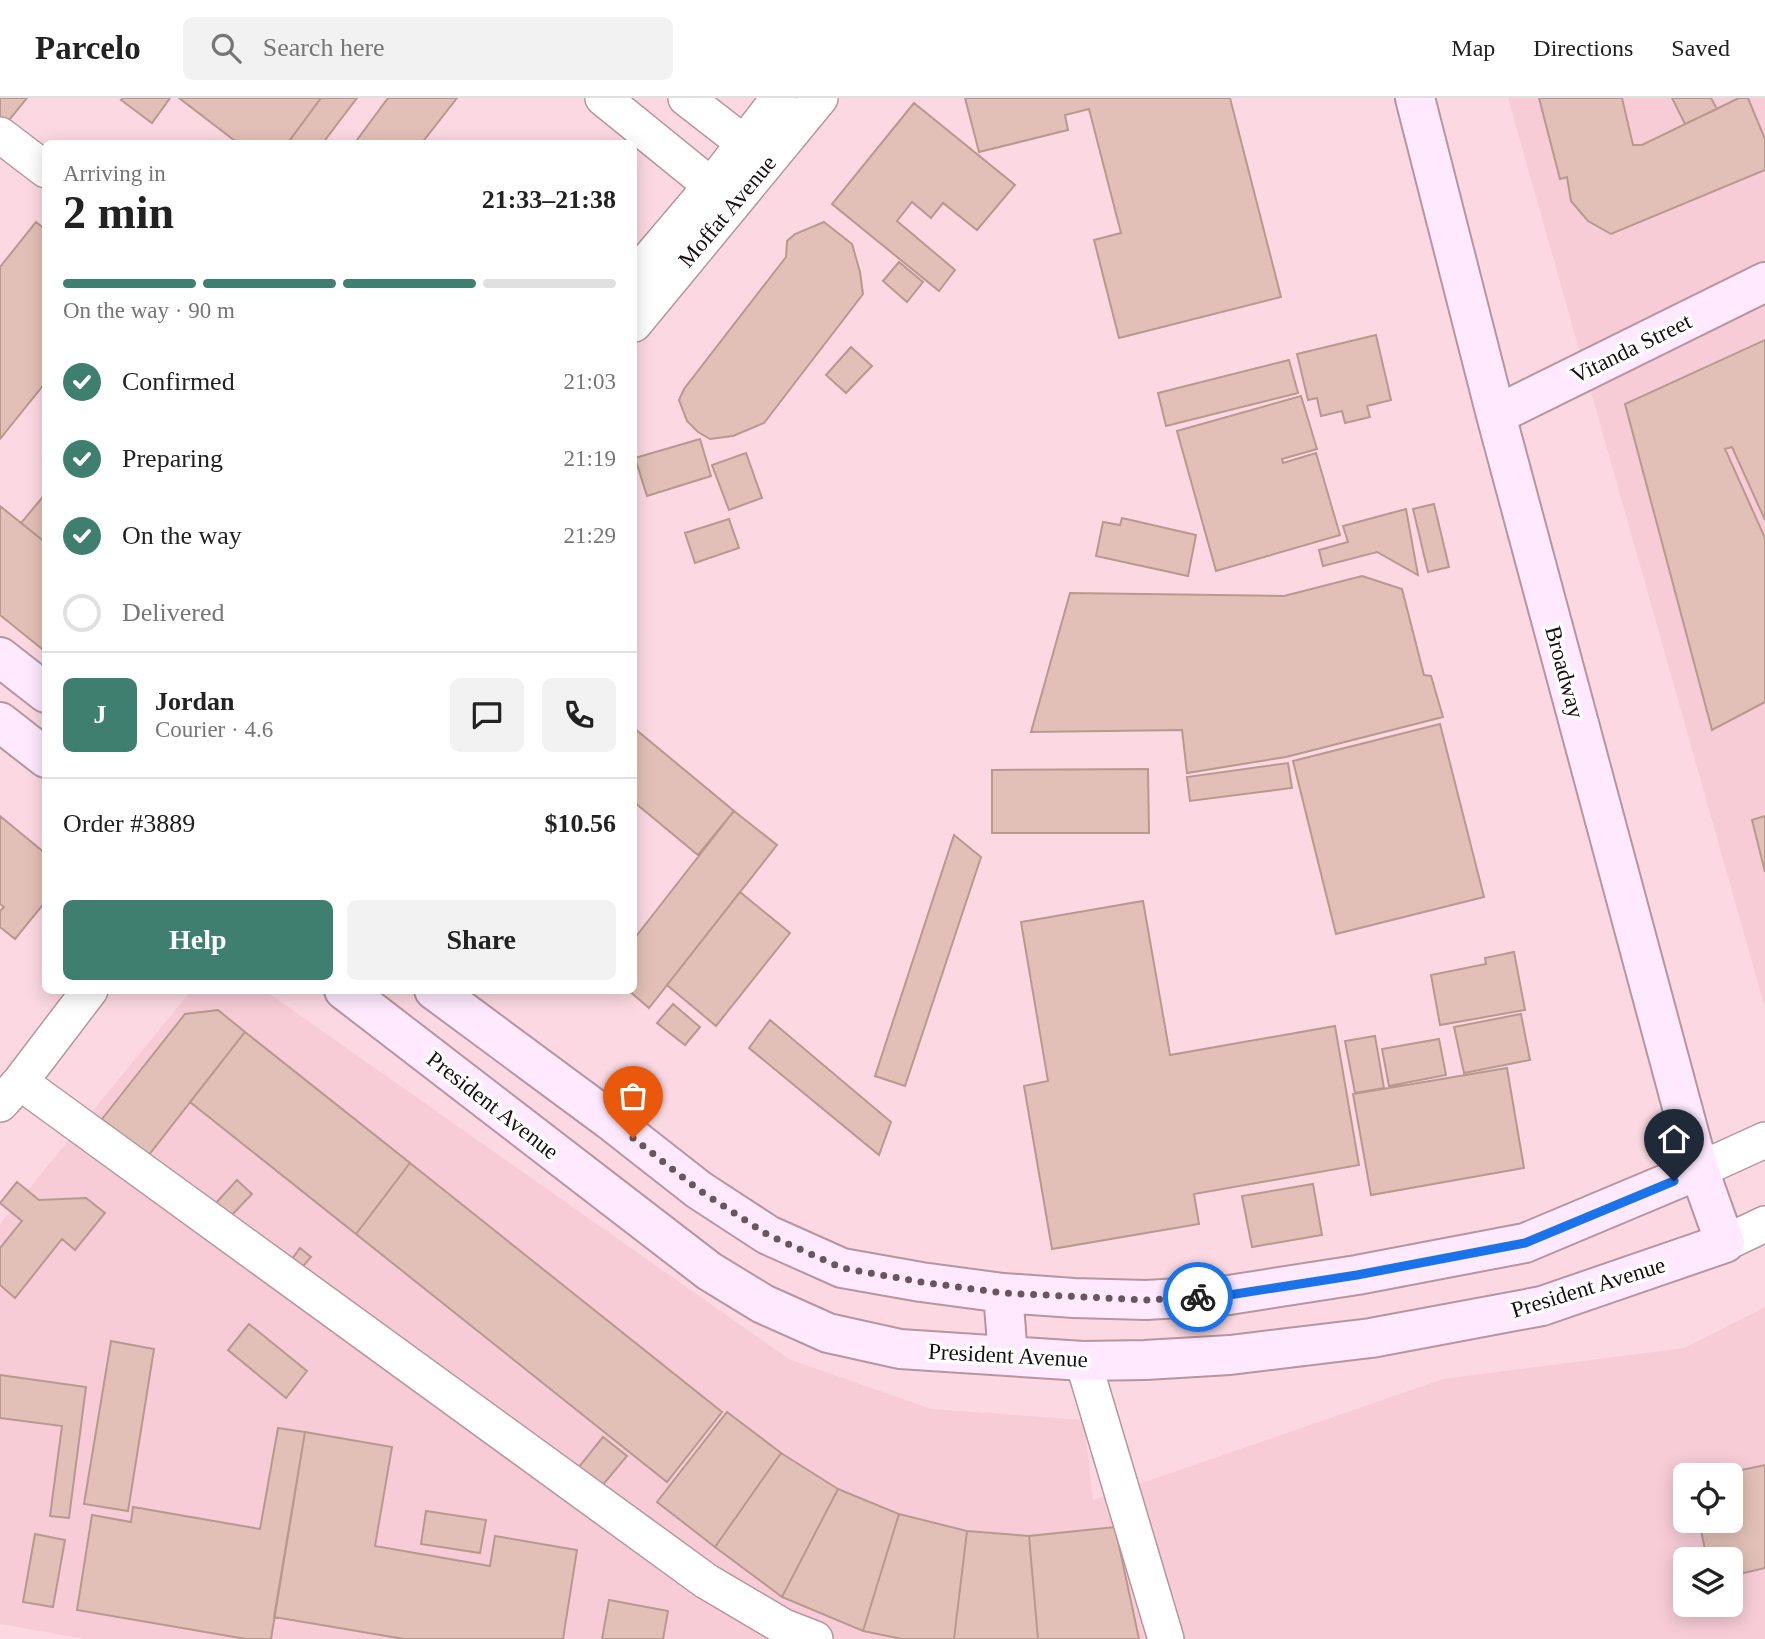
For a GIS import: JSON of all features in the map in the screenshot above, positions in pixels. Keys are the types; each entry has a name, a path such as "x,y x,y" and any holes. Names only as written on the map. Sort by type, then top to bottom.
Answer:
{"main road":[{"name":"Broadway","path":"1415,98 1496,415 1699,1170 1725,1243"},
{"name":"Vitanda Street","path":"1496,415 1765,282"},
{"path":"0,657 42,690"},
{"path":"0,722 42,755"},
{"name":"President Avenue","path":"349,994 709,1271 763,1304 828,1333 900,1349 1083,1361 1230,1356 1371,1338 1542,1306 1725,1243"},
{"path":"439,994 699,1190 768,1235 842,1268 921,1282 1003,1293 1146,1300 1229,1295 1357,1275 1525,1243 1699,1170"},
{"path":"461,1080 497,1037"},
{"path":"1003,1293 1008,1356"}],"street":[{"path":"604,98 722,195"},
{"path":"686,98 756,153"},
{"name":"Moffat Avenue","path":"756,153 779,98"},
{"name":"Moffat Avenue","path":"637,320 722,195 756,153 820,98"},
{"path":"0,135 42,167"},
{"name":"Moffat Avenue","path":"637,274 722,195"},
{"path":"87,994 10,1093 706,1581 784,1627 815,1639"},
{"path":"1699,1170 1765,1140"},
{"name":"President Avenue","path":"1725,1243 1765,1224"},
{"path":"1083,1361 1166,1639"}],"shaded area":[{"path":"1508,98 1765,98 1765,1008"},
{"path":"189,994 270,994 789,1359 931,1409 1084,1420 1093,1500 1443,1379 1684,1348 1765,1307 1765,1639 85,1639 0,1624 0,1224"}],"building":[{"path":"0,98 27,98 6,124 0,120"},
{"path":"170,98 152,123 121,100"},
{"path":"179,98 321,98 290,140 234,140"},
{"path":"321,98 357,98 325,140 290,140"},
{"path":"388,98 457,98 424,140 357,140"},
{"path":"965,98 1230,98 1281,297 1119,338 1094,240 1121,233 1089,109 1065,115 1068,130 979,152"},
{"path":"1539,98 1622,98 1633,145 1642,145 1739,98 1748,98 1765,139 1765,170 1611,234 1588,221 1571,201 1567,177 1560,179"},
{"path":"1672,98 1711,98 1717,109 1685,124"},
{"path":"914,103 1015,185 977,230 943,203 931,218 912,202 897,221 955,270 939,291 832,204"},
{"path":"36,222 42,227 42,387 0,439 0,267"},
{"path":"824,222 852,244 863,294 764,423 733,436 710,439 687,421 679,400 684,389 786,257 787,241 795,234"},
{"path":"899,262 923,282 907,302 883,281"},
{"path":"1376,335 1391,400 1367,406 1370,417 1345,423 1342,411 1321,416 1317,398 1308,400 1297,354"},
{"path":"1765,340 1765,520 1732,447 1725,449 1765,538 1765,702 1712,730 1625,404"},
{"path":"851,347 872,366 846,393 826,375"},
{"path":"1289,360 1298,393 1166,426 1158,393"},
{"path":"1301,396 1317,449 1282,459 1283,463 1316,453 1340,535 1216,571 1177,431"},
{"path":"700,439 711,476 647,496 637,457"},
{"path":"746,453 762,498 729,510 712,465"},
{"path":"42,498 42,540 21,523"},
{"path":"1434,504 1449,567 1428,572 1413,509"},
{"path":"0,506 42,540 42,649 0,615"},
{"path":"1406,509 1418,575 1377,552 1323,566 1319,550 1348,542 1343,526"},
{"path":"1122,518 1196,535 1188,576 1096,556 1103,522 1120,525"},
{"path":"729,519 739,548 695,563 685,533"},
{"path":"1362,576 1402,589 1424,675 1431,676 1443,717 1286,757 1187,773 1182,730 1031,732 1070,593 1284,596"},
{"path":"1440,724 1484,897 1336,934 1293,761"},
{"path":"637,730 734,811 698,855 637,804"},
{"path":"1288,763 1292,788 1190,801 1187,777"},
{"path":"1148,769 1149,833 992,833 992,770"},
{"path":"734,811 777,845 649,1008 633,994 637,994 637,935"},
{"path":"0,816 42,851 42,906 15,939 0,927 0,911 4,907 0,904"},
{"path":"1765,816 1765,872 1752,820"},
{"path":"954,835 981,857 905,1086 875,1076"},
{"path":"740,892 790,933 716,1026 667,985"},
{"path":"1143,901 1170,1055 1335,1026 1359,1165 1194,1194 1199,1224 1052,1249 1024,1086 1048,1081 1021,922"},
{"path":"1514,952 1525,1010 1440,1025 1431,975 1486,964 1485,958"},
{"path":"673,1004 700,1027 685,1045 657,1023"},
{"path":"218,1010 245,1032 148,1156 102,1119 185,1014"},
{"path":"1521,1014 1530,1060 1464,1073 1454,1027"},
{"path":"770,1020 891,1122 879,1155 749,1048"},
{"path":"245,1032 410,1163 356,1234 190,1102"},
{"path":"1375,1036 1384,1088 1355,1093 1345,1041"},
{"path":"1439,1039 1446,1075 1389,1086 1382,1049"},
{"path":"1507,1068 1524,1168 1371,1195 1353,1094"},
{"path":"410,1163 722,1412 667,1482 356,1234"},
{"path":"237,1180 252,1194 229,1218 215,1204"},
{"path":"17,1182 39,1200 86,1198 105,1213 75,1250 62,1239 15,1298 0,1285 0,1248 22,1221 0,1203"},
{"path":"1313,1184 1322,1235 1252,1247 1242,1196"},
{"path":"300,1248 311,1257 299,1271 289,1263"},
{"path":"249,1324 307,1371 286,1398 228,1350"},
{"path":"111,1341 154,1349 128,1511 84,1504"},
{"path":"0,1375 86,1387 69,1518 50,1516 62,1426 0,1418"},
{"path":"727,1412 781,1453 715,1547 657,1502"},
{"path":"278,1428 305,1432 271,1639 246,1639 77,1610 92,1515 131,1522 133,1507 260,1529"},
{"path":"305,1432 392,1447 375,1546 490,1566 495,1536 577,1550 563,1639 404,1639 274,1617"},
{"path":"603,1437 627,1456 601,1487 578,1468"},
{"path":"781,1453 838,1489 782,1597 715,1547"},
{"path":"1765,1465 1765,1568 1743,1573 1743,1547 1704,1547 1702,1533 1743,1533 1743,1470"},
{"path":"838,1489 899,1514 863,1631 782,1597"},
{"path":"426,1511 486,1520 480,1553 421,1544"},
{"path":"899,1514 967,1531 954,1639 902,1639 863,1631"},
{"path":"1115,1527 1139,1639 1038,1639 1029,1536"},
{"path":"967,1531 1029,1536 1038,1639 954,1639"},
{"path":"35,1534 65,1540 53,1607 23,1602"},
{"path":"609,1600 668,1611 663,1639 602,1639"}],"way so far":[{"path":"633,1138 699,1190 768,1235 842,1268 1003,1293 1146,1300 1198,1297"}],"route":[{"path":"1198,1297 1229,1295 1357,1275 1525,1243 1674,1181"}]}
